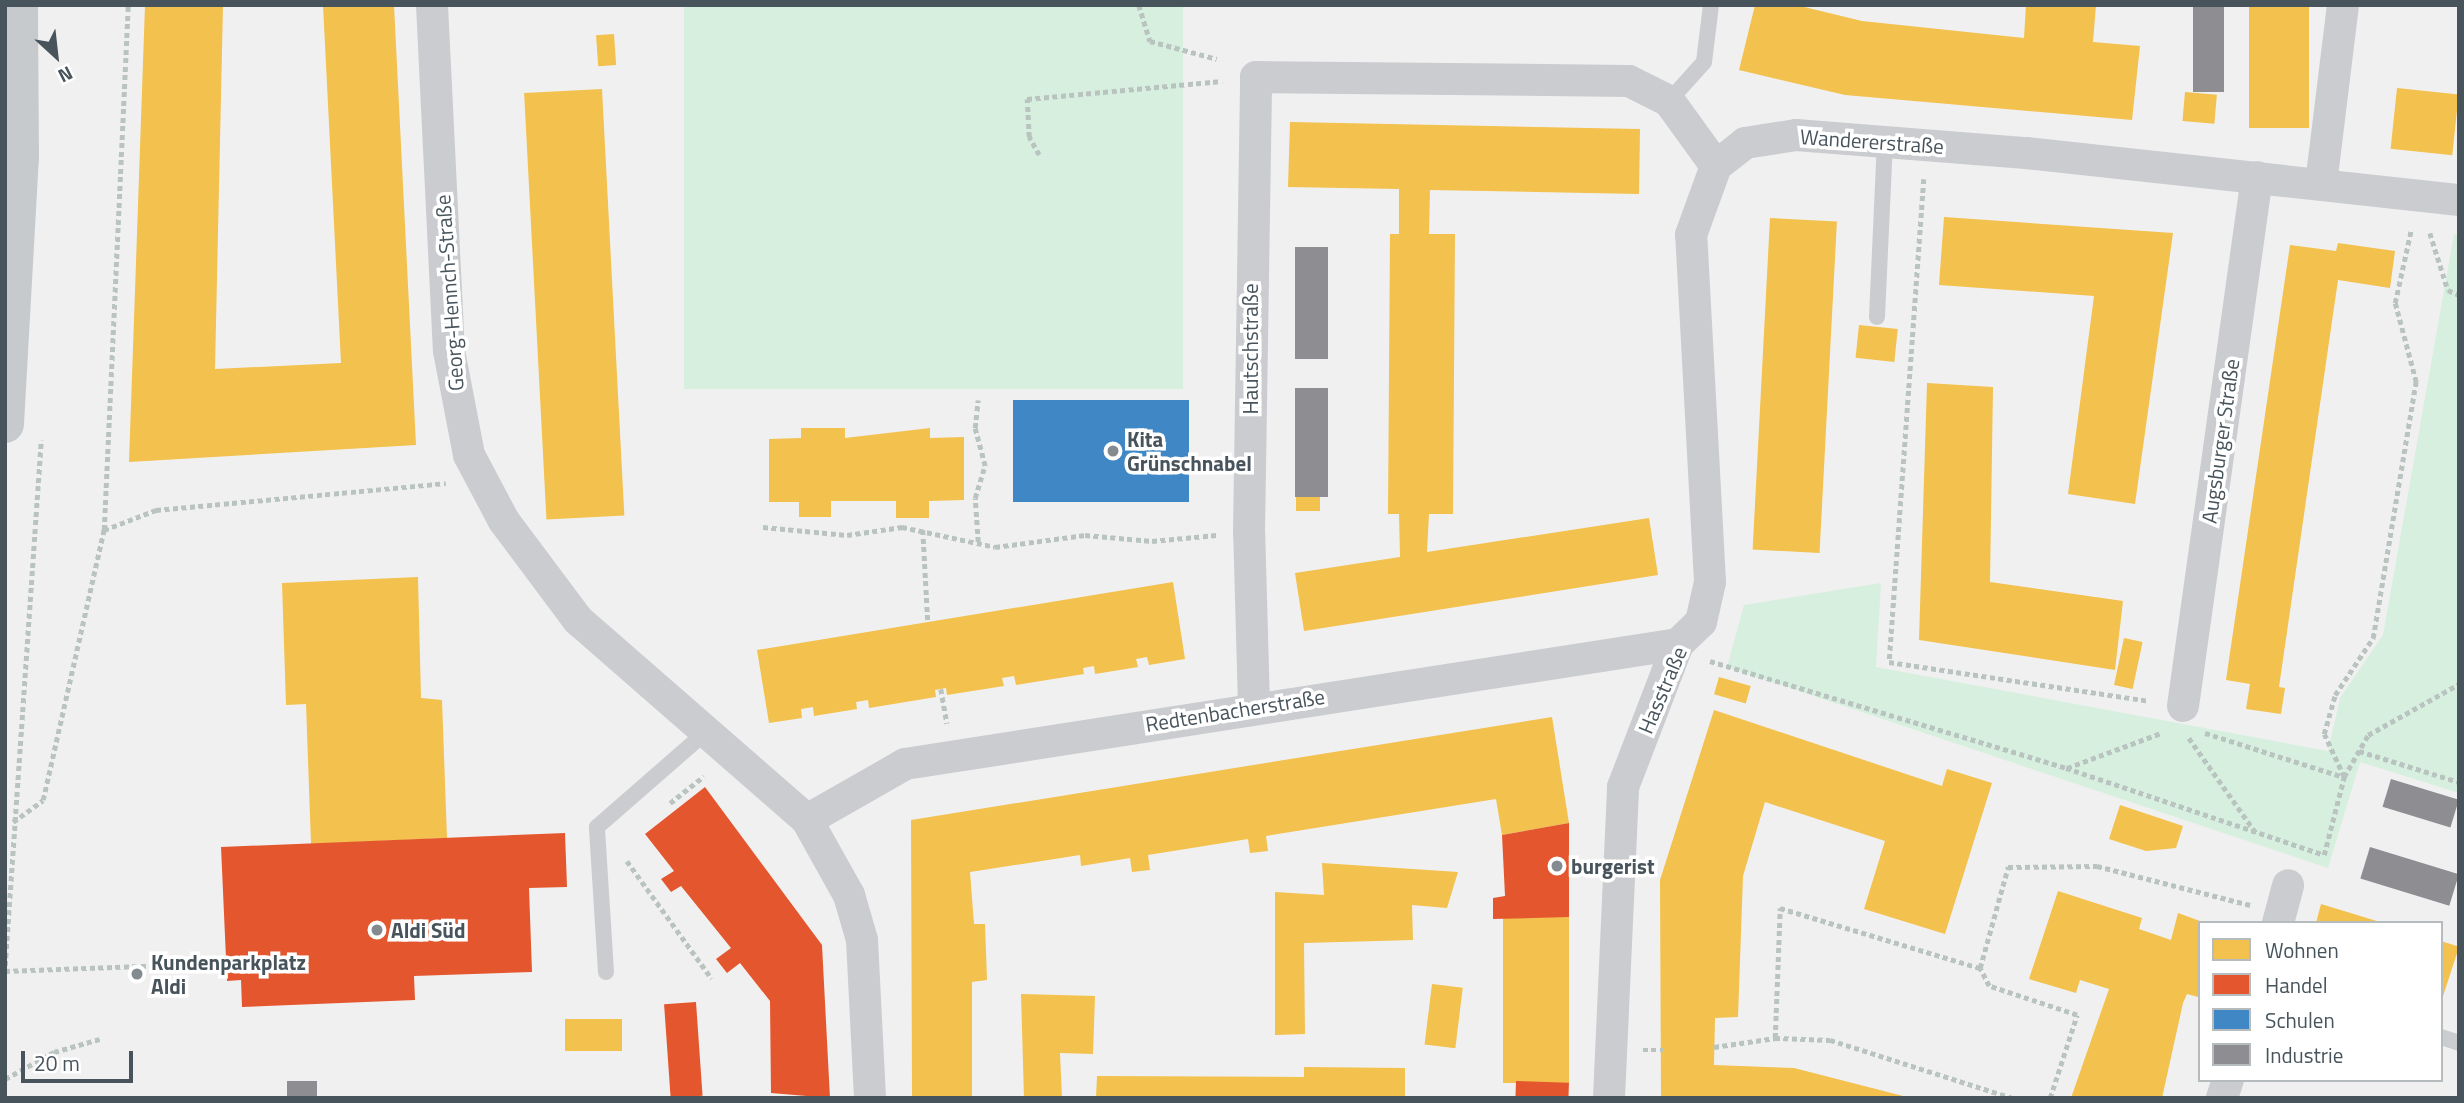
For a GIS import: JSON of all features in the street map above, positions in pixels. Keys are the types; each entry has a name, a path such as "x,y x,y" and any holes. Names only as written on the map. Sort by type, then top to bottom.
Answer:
{"main road":[{"path":"19,5 23,428"}],"street":[{"name":"Georg-Hennch-Straße","path":"432,5 449,351 460,419 482,480 504,521 578,620 807,820 849,895 862,940 870,1098"},
{"path":"2321,184 2343,5"},
{"path":"1256,77 1629,81 1669,102 1716,166"},
{"name":"Hautschstraße","path":"1254,706 1249,532 1256,77"},
{"name":"Wandererstraße","path":"1716,166 1745,143 1796,135 1926,144 2459,200"},
{"name":"Hasstraße","path":"1609,1098 1623,787 1678,645 1701,622 1710,582 1691,235 1716,166"},
{"name":"Augsburger Straße","path":"2182,715 2257,177"},
{"name":"Redtenbacherstraße","path":"807,820 905,764 1254,706 1678,645"}],"lane":[{"path":"1669,102 1704,62 1712,5"},
{"path":"1877,317 1885,141"},
{"path":"606,972 597,827 707,731"}],"path":[{"path":"12,823 43,800 104,530 128,5"},
{"path":"1139,5 1150,41 1217,59"},
{"path":"1039,155 1029,137 1027,99 1256,77"},
{"path":"1926,144 1889,662 2182,715 2344,777"},
{"path":"2344,777 2324,734 2335,695 2373,638 2416,382 2395,303 2419,195"},
{"path":"2419,195 2448,290 2459,295"},
{"path":"978,400 975,428 985,466 975,498 978,542"},
{"path":"23,428 12,823 5,968 196,964"},
{"path":"104,530 156,510 482,480"},
{"path":"763,527 847,535 923,530 995,547 1085,535 1152,541 1249,532"},
{"path":"923,530 928,622"},
{"path":"1678,645 1705,659 2066,768 2324,855 2344,777 2368,734 2459,684"},
{"path":"2066,768 2182,715"},
{"path":"2182,715 2256,833"},
{"path":"2359,751 2459,782"},
{"path":"659,813 731,753"},
{"path":"625,858 712,979"},
{"path":"2050,1098 2077,1015 1989,986 1980,968 2008,867 2096,866 2282,907"},
{"path":"1775,1038 1780,908 1980,968"},
{"path":"1714,1047 1775,1038 1830,1040 2013,1098"},
{"path":"5,1079 54,1052 100,1039"}],"green space":[{"path":"684,5 1183,5 1183,389 684,389"},
{"path":"2454,234 2459,235 2459,793 2360,762 2328,868 1727,667 1744,605 1881,583 1876,667 2328,751 2340,698 2383,635"}],"building: Wohnen":[{"path":"145,5 223,5 215,369 341,363 323,5 394,5 416,445 129,462"},
{"path":"1755,5 1796,5 1862,21 2024,38 2026,5 2096,5 2093,42 2140,46 2132,120 1845,95 1739,70"},
{"path":"2249,5 2309,5 2309,128 2249,128"},
{"path":"614,34 616,65 598,66 596,35"},
{"path":"2397,88 2459,94 2452,155 2391,149"},
{"path":"602,89 624,515 546,519 524,93"},
{"path":"2185,92 2217,95 2214,124 2182,121"},
{"path":"1290,122 1640,129 1639,194 1430,190 1429,234 1455,234 1453,514 1429,514 1427,552 1649,518 1658,575 1304,631 1295,573 1400,557 1399,514 1388,514 1390,234 1399,234 1399,189 1288,187"},
{"path":"1944,217 2173,233 2135,504 2068,494 2094,296 1939,285"},
{"path":"1770,218 1837,222 1820,553 1753,550"},
{"path":"2338,243 2395,251 2390,288 2338,280 2279,687 2285,688 2281,714 2246,709 2250,684 2226,680 2290,245 2336,251"},
{"path":"1859,325 1898,329 1894,362 1856,358"},
{"path":"1927,383 1993,387 1990,582 2123,601 2115,670 1919,640"},
{"path":"801,428 845,428 845,438 930,428 930,438 964,437 964,500 929,501 929,518 896,518 896,501 831,501 831,517 799,517 799,502 769,502 769,439 801,438"},
{"path":"1296,497 1320,497 1320,511 1296,511"},
{"path":"418,577 421,698 442,700 447,838 311,844 306,704 286,705 282,583"},
{"path":"1173,582 1185,659 1149,665 1147,657 1136,659 1138,667 1095,674 1094,666 1083,668 1084,674 1016,685 1014,676 1002,678 1004,686 947,695 946,688 935,690 936,697 869,708 868,700 856,702 857,709 814,716 813,707 801,709 802,718 769,723 757,650"},
{"path":"2124,638 2143,642 2133,689 2114,685"},
{"path":"1719,677 1751,686 1746,703 1714,694"},
{"path":"1714,710 1942,786 1947,769 1992,783 1945,934 1864,909 1885,841 1765,802 1743,876 1738,1017 1715,1018 1714,1065 1794,1068 1911,1098 1661,1098 1660,880"},
{"path":"1552,717 1569,823 1502,835 1496,799 1266,836 1268,851 1250,853 1248,839 1148,855 1150,870 1132,872 1130,858 1081,866 1080,855 970,872 974,924 985,924 987,980 972,982 972,1097 912,1098 911,820"},
{"path":"2120,805 2183,826 2176,848 2146,851 2109,839"},
{"path":"1322,863 1458,872 1447,908 1412,905 1413,940 1304,943 1305,1034 1275,1035 1275,892 1324,895"},
{"path":"2058,891 2142,918 2139,929 2171,940 2178,913 2200,921 2198,997 2187,994 2183,1003 2162,1098 2071,1098 2109,989 2080,980 2076,993 2029,979"},
{"path":"2321,904 2377,921 2317,921"},
{"path":"1503,917 1569,917 1569,1083 1503,1083"},
{"path":"2443,942 2459,947 2443,996"},
{"path":"1432,984 1463,988 1455,1048 1425,1045"},
{"path":"1021,994 1095,996 1093,1054 1060,1053 1062,1098 1024,1098"},
{"path":"565,1019 622,1019 622,1051 565,1051"},
{"path":"1304,1067 1405,1068 1405,1098 1096,1098 1097,1076 1304,1077"}],"building: Handel":[{"path":"705,787 822,945 830,1098 771,1093 770,1001 740,963 727,973 716,959 731,948 681,886 671,892 661,879 674,871 645,834"},
{"path":"1569,823 1569,917 1493,919 1493,898 1505,896 1502,835"},
{"name":"Aldi Süd","path":"565,833 567,887 529,888 532,972 414,976 415,1000 242,1007 241,980 227,981 221,847"},
{"path":"696,1002 703,1096 671,1098 664,1004"},
{"path":"1516,1081 1569,1083 1568,1098 1515,1098"}],"building: Schulen":[{"path":"1013,400 1189,400 1189,502 1013,502"}],"building: Industrie":[{"path":"2193,5 2224,5 2224,92 2193,92"},
{"path":"1295,247 1328,247 1328,359 1295,359"},
{"path":"1295,388 1328,388 1328,497 1295,497"},
{"path":"2391,779 2459,800 2450,827 2383,807"},
{"path":"2370,847 2459,874 2449,906 2360,879"},
{"path":"287,1081 317,1081 317,1098 287,1098"}],"place":[{"name":"Kita Grünschnabel","path":"1113,451"},
{"name":"burgerist","path":"1557,866"},
{"name":"Aldi Süd","path":"377,930"},
{"name":"Kundenparkplatz Aldi","path":"137,974"}]}
